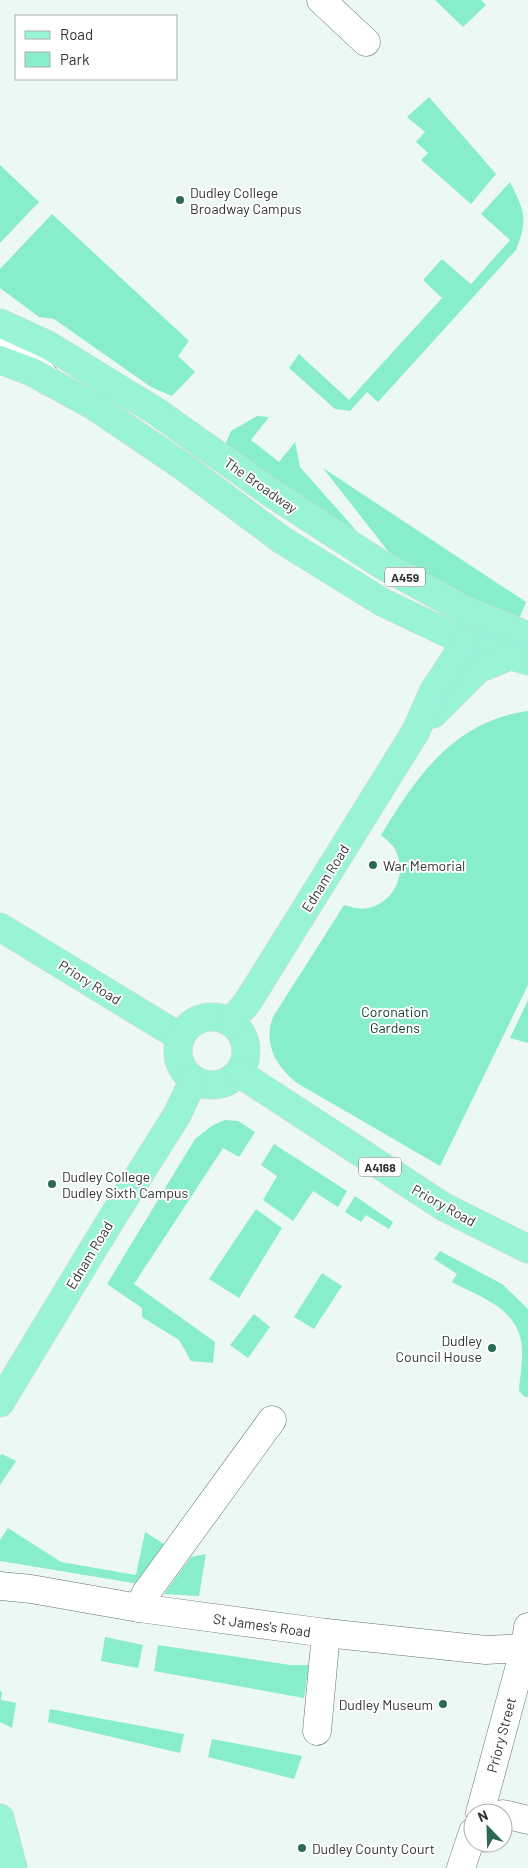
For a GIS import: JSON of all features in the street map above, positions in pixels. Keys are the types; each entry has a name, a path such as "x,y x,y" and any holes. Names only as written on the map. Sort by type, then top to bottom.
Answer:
{"main road":[{"name":"The Broadway","path":"0,323 48,345 158,412 289,505 382,565 466,611 528,636"},
{"name":"A459","path":"0,360 32,372 94,406 184,467 282,540 398,612 474,652 519,658"},
{"path":"289,505 298,526 478,638 474,652"},
{"name":"Ednam Road","path":"230,1022 246,1003 416,731 433,692 474,652"},
{"name":"Priory Road","path":"0,927 180,1038"},
{"path":"210,1017 222,1018 230,1022 240,1032 244,1040 246,1051 244,1063 239,1073 220,1085 205,1085 193,1081 185,1073 178,1059 177,1051 180,1038 188,1027 198,1020 210,1017"},
{"name":"Priory Road","path":"239,1073 446,1209 528,1249"},
{"name":"Ednam Road","path":"0,1402 177,1115 193,1081"},
{"path":"0,1818 13,1868"}],"street":[{"path":"321,0 366,42"},
{"path":"0,341 23,350 48,381"},
{"path":"139,1608 146,1593 272,1420"},
{"name":"St James's Road","path":"0,1586 31,1589 139,1608 326,1634 486,1650 527,1641"},
{"path":"317,1731 326,1634"},
{"name":"Priory Street","path":"490,1803 527,1641"},
{"path":"513,1819 528,1820"},
{"name":"Priory Street","path":"461,1868 468,1853"}],"green space":[{"path":"435,0 481,0 486,5 463,27"},
{"path":"429,97 496,174 471,204 421,160 428,153 416,142 425,132 407,117"},
{"path":"0,165 39,202 0,243"},
{"path":"510,182 519,201 523,216 522,231 516,250 378,402 367,392 350,411 335,409 289,368 299,354 349,400 442,298 423,280 442,259 471,284 510,240 481,214"},
{"path":"52,214 189,341 178,356 195,372 172,396 151,387 54,319 39,317 0,288 0,269"},
{"path":"257,416 269,417 251,440 279,462 295,442 300,467 361,536 303,501 225,445 231,431"},
{"path":"323,468 526,602 519,619 475,602 395,560"},
{"name":"Coronation Gardens","path":"528,711 528,985 440,1166 297,1083 283,1069 273,1054 270,1027 273,1017 344,905 362,909 377,905 385,900 396,886 400,868 399,858 394,847 381,835 424,772 458,739 479,726 502,717"},
{"path":"528,1000 528,1043 510,1038"},
{"path":"225,1120 238,1121 255,1132 239,1157 223,1148 134,1284 215,1342 213,1363 191,1361 179,1340 142,1317 142,1308 107,1284 195,1139 213,1125"},
{"path":"274,1144 347,1191 338,1207 313,1191 293,1221 263,1200 277,1176 261,1165"},
{"path":"355,1196 393,1222 389,1229 366,1215 361,1222 345,1212"},
{"path":"256,1209 282,1228 239,1298 209,1279"},
{"path":"440,1251 502,1284 528,1309 528,1397 525,1397 519,1391 522,1349 516,1326 501,1309 483,1297 452,1282 457,1274 434,1259"},
{"path":"322,1273 342,1286 314,1329 294,1317"},
{"path":"254,1314 270,1327 248,1358 230,1345"},
{"path":"2,1454 16,1461 0,1485 0,1456"},
{"path":"8,1528 61,1562 136,1575 145,1532 167,1546 139,1584 0,1561 0,1540"},
{"path":"206,1554 199,1596 164,1594 191,1557"},
{"path":"105,1637 143,1645 138,1668 101,1661"},
{"path":"158,1645 290,1665 309,1665 304,1698 154,1671"},
{"path":"0,1691 2,1692 1,1700 16,1703 12,1728 0,1722"},
{"path":"50,1709 184,1734 180,1753 48,1722"},
{"path":"212,1739 302,1756 294,1779 208,1757"}],"place":[{"name":"Dudley College Broadway Campus","path":"180,200"},
{"name":"War Memorial","path":"373,865"},
{"name":"Dudley College Dudley Sixth Campus","path":"52,1184"},
{"name":"Dudley Council House","path":"492,1348"},
{"name":"Dudley Museum","path":"443,1704"},
{"name":"Dudley County Court","path":"302,1848"}]}
